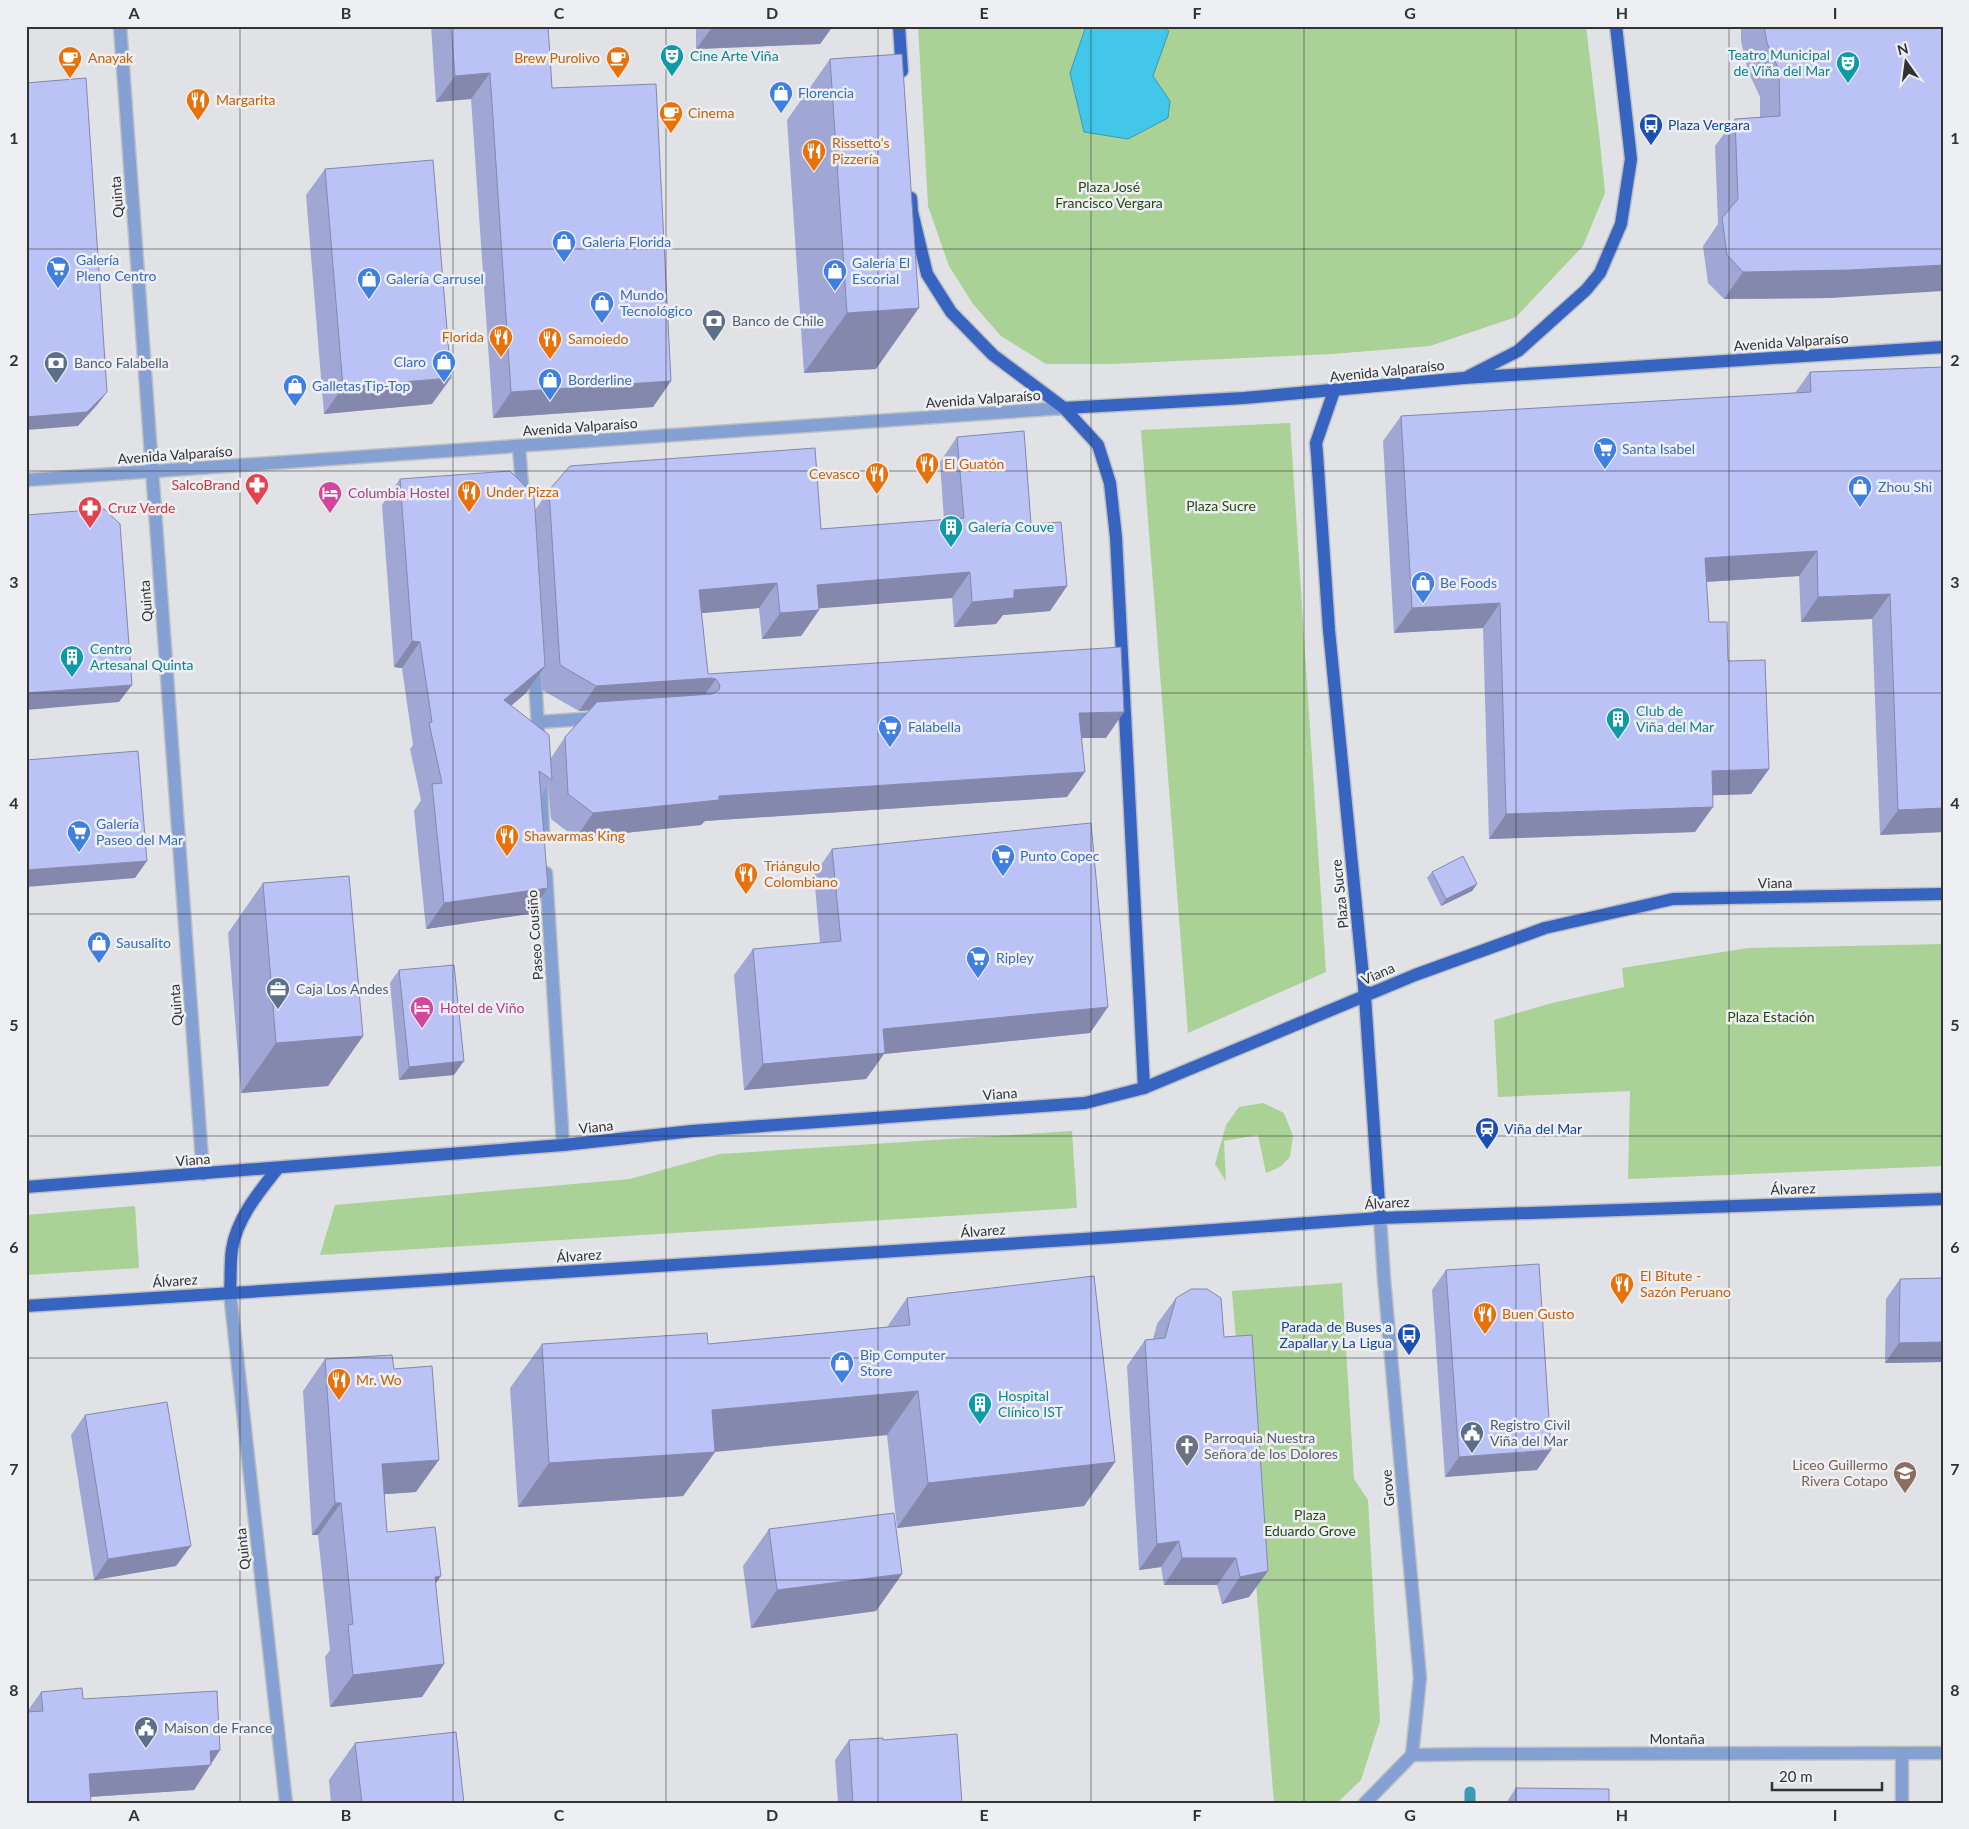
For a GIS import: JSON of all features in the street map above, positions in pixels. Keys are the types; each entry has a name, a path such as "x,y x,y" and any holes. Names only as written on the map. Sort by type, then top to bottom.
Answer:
{"main road":[{"path":"899,26 903,79"},
{"path":"1464,378 1518,351 1586,290 1600,273 1621,224 1631,159 1616,26"},
{"path":"910,183 912,212 927,274 951,312 993,355 1064,408 1098,445 1110,483 1115,528 1144,1088"},
{"name":"Avenida Valparaíso","path":"1064,408 1334,391 1464,378 1943,347"},
{"name":"Plaza Sucre","path":"1334,391 1316,443 1329,630 1365,997 1380,1218"},
{"name":"Viana","path":"26,1187 564,1145 692,1131 1085,1103 1144,1088 1415,975 1545,928 1673,899 1943,894"},
{"path":"230,1293 232,1249 239,1228 248,1208 278,1168"},
{"name":"Álvarez","path":"26,1306 1115,1237 1380,1218 1943,1199"}],"street":[{"name":"Quinta","path":"120,26 203,1174"},
{"name":"Avenida Valparaíso","path":"26,480 1064,408"},
{"path":"519,446 524,515"},
{"name":"Paseo Cousiño","path":"533,653 564,1145"},
{"path":"538,722 606,717"},
{"name":"Grove","path":"1380,1218 1420,1678 1412,1756"},
{"name":"Quinta","path":"230,1293 286,1803"},
{"name":"Montaña","path":"1412,1756 1475,1754 1943,1754"},
{"path":"1902,1754 1902,1803"},
{"path":"1365,1803 1412,1756"}],"green space":[{"name":"Plaza José Francisco Vergara","path":"918,26 1586,26 1605,193 1583,246 1516,317 1430,346 1332,354 1111,364 1046,364 1001,336 973,304 949,266 928,206"},
{"name":"Plaza Sucre","path":"1290,423 1326,972 1188,1033 1141,430"},
{"name":"Plaza Estación","path":"1943,944 1943,1166 1628,1179 1630,1091 1498,1097 1494,1020 1552,1003 1624,987 1622,968 1748,948"},
{"path":"1263,1103 1284,1113 1293,1136 1290,1157 1280,1167 1266,1173 1258,1135 1224,1141 1226,1181 1215,1164 1226,1125 1239,1107"},
{"path":"1072,1131 1077,1208 320,1255 335,1205 630,1179 720,1154"},
{"path":"135,1206 139,1268 26,1275 26,1215"},
{"name":"Plaza Eduardo Grove","path":"1342,1283 1354,1479 1368,1500 1380,1721 1361,1780 1337,1803 1274,1803 1232,1291"}],"water":[{"path":"1086,26 1158,26 1169,31 1153,76 1170,101 1168,118 1128,139 1084,132 1070,73"}],"building":[{"name":"Galería Florida","path":"451,26 548,26 552,88 656,84 671,381 511,392 490,73 455,76"},
{"path":"710,26 778,26 711,29"},
{"path":"1764,26 1943,26 1943,265 1850,270 1743,272 1727,255 1722,218 1738,199 1735,119 1780,116 1779,70 1767,43"},
{"path":"902,54 919,308 847,313 830,59"},
{"name":"Galería Pleno Centro","path":"86,78 107,392 87,412 26,417 26,83"},
{"name":"Galería Carrusel","path":"433,160 451,378 343,387 325,169"},
{"path":"1943,367 1943,808 1898,810 1890,594 1818,597 1817,551 1705,558 1709,622 1727,622 1728,661 1765,660 1769,769 1712,771 1713,807 1506,814 1500,603 1412,608 1401,416 1811,392 1810,372"},
{"path":"1024,431 1031,524 1061,522 1067,586 1014,590 1014,598 972,602 970,572 817,585 819,610 780,613 777,583 699,590 708,674 1121,647 1124,712 1079,713 1085,772 719,796 719,800 593,813 568,794 565,737 597,702 712,694 719,690 720,685 716,679 711,678 596,686 560,665 549,490 570,466 815,448 821,529 964,518 957,437"},
{"path":"510,471 534,495 545,666 504,700 549,735 552,780 539,771 548,888 444,903 432,784 442,783 429,723 432,722 420,642 412,641 400,479"},
{"path":"104,509 120,524 132,685 26,693 26,515"},
{"name":"Galería Paseo del Mar","path":"138,751 147,861 26,870 26,760"},
{"name":"Ripley","path":"1091,823 1108,1007 883,1029 885,1053 763,1064 753,949 841,941 832,849"},
{"path":"1463,856 1477,884 1446,899 1432,872"},
{"path":"349,876 363,1036 276,1043 263,883"},
{"name":"Hotel de Viño","path":"454,965 464,1061 409,1067 399,970"},
{"path":"1539,1264 1551,1450 1459,1457 1446,1270"},
{"path":"1094,1276 1115,1462 928,1483 918,1391 712,1410 715,1452 549,1463 542,1344 707,1333 708,1344 910,1325 907,1298"},
{"path":"1943,1278 1943,1342 1899,1343 1900,1279"},
{"name":"Parroquia Nuestra Señora de los Dolores","path":"1191,1289 1207,1289 1221,1298 1224,1337 1252,1335 1268,1571 1240,1577 1236,1558 1182,1558 1179,1541 1157,1544 1145,1340 1165,1338 1176,1298"},
{"path":"392,1355 394,1369 432,1366 439,1460 382,1464 387,1532 435,1527 441,1576 435,1577 444,1664 353,1675 348,1625 353,1624 341,1503 335,1503 325,1359"},
{"path":"167,1402 191,1546 108,1559 85,1415"},
{"path":"894,1513 902,1574 777,1590 769,1529"},
{"path":"82,1688 83,1699 217,1691 220,1750 210,1751 211,1765 89,1774 91,1803 26,1803 26,1712 43,1711 41,1692"},
{"path":"456,1732 464,1803 362,1803 355,1743"},
{"path":"957,1734 962,1803 853,1803 849,1740 883,1738 883,1740"},
{"path":"1516,1788 1609,1789 1609,1803 1516,1803"}],"waterway":[{"path":"1470,1792 1470,1803"}],"place":[{"name":"Cine Arte Viña","path":"672,77"},
{"name":"Anayak","path":"70,79"},
{"name":"Brew Purolivo","path":"618,79"},
{"name":"Teatro Municipal de Viña del Mar","path":"1848,84"},
{"name":"Florencia","path":"781,114"},
{"name":"Margarita","path":"198,121"},
{"name":"Cinema","path":"671,134"},
{"name":"Plaza Vergara","path":"1651,146"},
{"name":"Rissetto's Pizzería","path":"814,172"},
{"name":"Galería Florida","path":"564,263"},
{"name":"Galería Pleno Centro","path":"58,289"},
{"name":"Galería El Escorial","path":"835,292"},
{"name":"Galería Carrusel","path":"369,300"},
{"name":"Mundo Tecnológico","path":"602,324"},
{"name":"Banco de Chile","path":"714,342"},
{"name":"Florida","path":"501,358"},
{"name":"Samoiedo","path":"550,360"},
{"name":"Claro","path":"444,383"},
{"name":"Banco Falabella","path":"56,384"},
{"name":"Borderline","path":"550,401"},
{"name":"Galletas Tip-Top","path":"295,407"},
{"name":"Santa Isabel","path":"1605,470"},
{"name":"El Guatón","path":"927,485"},
{"name":"Cevasco","path":"877,495"},
{"name":"SalcoBrand","path":"257,506"},
{"name":"Zhou Shi","path":"1860,508"},
{"name":"Under Pizza","path":"469,513"},
{"name":"Columbia Hostel","path":"330,514"},
{"name":"Cruz Verde","path":"90,529"},
{"name":"Galería Couve","path":"951,548"},
{"name":"Be Foods","path":"1423,604"},
{"name":"Centro Artesanal Quinta","path":"72,678"},
{"name":"Club de Viña del Mar","path":"1618,740"},
{"name":"Falabella","path":"890,748"},
{"name":"Galería Paseo del Mar","path":"79,853"},
{"name":"Shawarmas King","path":"507,857"},
{"name":"Punto Copec","path":"1003,877"},
{"name":"Triángulo Colombiano","path":"746,895"},
{"name":"Sausalito","path":"99,964"},
{"name":"Ripley","path":"978,979"},
{"name":"Caja Los Andes","path":"278,1010"},
{"name":"Hotel de Viño","path":"422,1029"},
{"name":"Viña del Mar","path":"1487,1150"},
{"name":"El Bitute - Sazón Peruano","path":"1622,1305"},
{"name":"Buen Gusto","path":"1485,1335"},
{"name":"Parada de Buses a Zapallar y La Ligua","path":"1409,1356"},
{"name":"Bip Computer Store","path":"842,1384"},
{"name":"Mr. Wo","path":"339,1401"},
{"name":"Hospital Clínico IST","path":"980,1425"},
{"name":"Registro Civil Viña del Mar","path":"1472,1454"},
{"name":"Parroquia Nuestra Señora de los Dolores","path":"1187,1467"},
{"name":"Liceo Guillermo Rivera Cotapo","path":"1905,1494"},
{"name":"Maison de France","path":"146,1749"}]}
